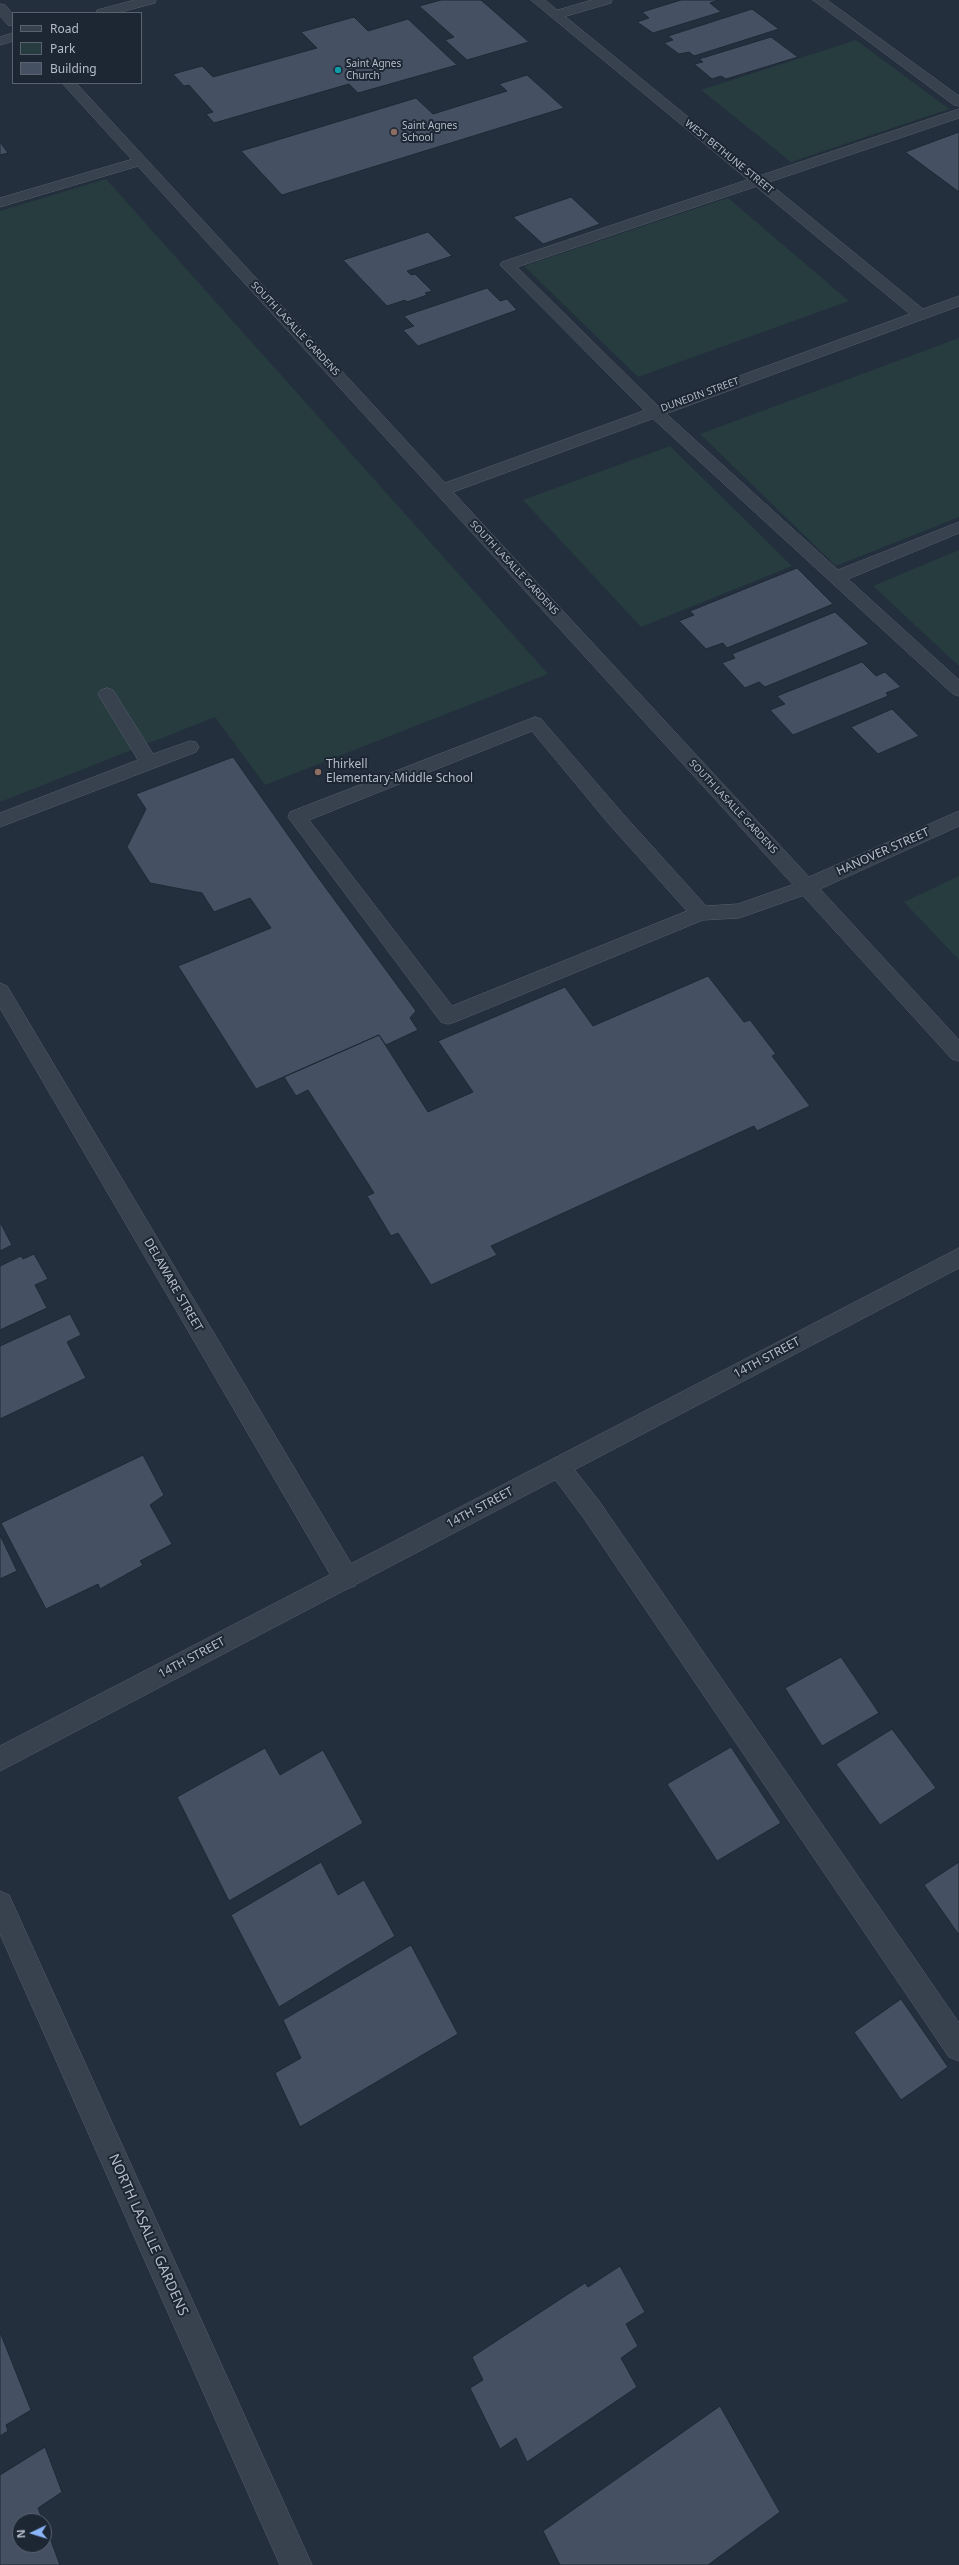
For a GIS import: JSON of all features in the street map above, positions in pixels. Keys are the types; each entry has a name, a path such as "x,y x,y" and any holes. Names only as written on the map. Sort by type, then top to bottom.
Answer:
{"street":[{"path":"106,12 150,0"},
{"name":"WEST BETHUNE STREET","path":"538,0 921,315"},
{"path":"556,15 606,0"},
{"path":"818,0 959,102"},
{"path":"0,8 12,21"},
{"path":"0,41 12,37"},
{"name":"SOUTH LASALLE GARDENS","path":"70,84 959,1053"},
{"path":"959,113 757,180 507,266 655,412 959,690"},
{"path":"0,204 140,161"},
{"name":"DUNEDIN STREET","path":"442,490 959,301"},
{"path":"836,577 959,527"},
{"path":"107,694 149,762"},
{"path":"535,723 616,819 701,913 448,1016 297,817 535,723"},
{"path":"0,820 190,747"},
{"name":"HANOVER STREET","path":"701,913 739,912 806,887 959,818"},
{"name":"DELAWARE STREET","path":"0,991 346,1578"},
{"name":"14TH STREET","path":"0,1759 959,1258"},
{"path":"560,1467 596,1516 959,2047"},
{"name":"NORTH LASALLE GARDENS","path":"0,1904 296,2565"}],"green space":[{"path":"856,40 949,109 791,162 701,90"},
{"path":"106,179 548,674 265,785 215,717 0,802 0,211"},
{"path":"728,198 849,301 638,377 524,266"},
{"path":"959,338 959,517 836,566 700,434"},
{"path":"670,446 792,566 641,627 523,500"},
{"path":"959,550 959,666 873,586"},
{"path":"959,876 959,960 904,902"}],"building":[{"path":"441,0 481,0 529,42 467,60 445,40 454,37 419,6"},
{"path":"681,0 719,0 710,3 721,12 653,33 637,22 649,18 642,12"},
{"path":"752,9 779,29 694,56 689,52 679,54 664,43 673,40 668,36"},
{"name":"Saint Agnes Church","path":"354,17 368,31 408,19 457,65 358,93 349,84 214,123 206,114 213,112 189,85 184,86 173,74 202,66 213,77 317,48 301,32"},
{"path":"771,37 798,57 726,79 721,76 712,79 694,64 703,62 699,59"},
{"name":"Saint Agnes School","path":"527,75 564,108 282,195 241,151 416,98 433,114 507,91 499,84"},
{"path":"959,132 959,192 905,152"},
{"path":"0,142 8,153 0,155"},
{"path":"571,197 600,224 543,244 513,217"},
{"path":"428,232 452,256 407,271 411,275 415,274 432,291 425,293 427,295 407,302 405,300 387,306 343,260"},
{"path":"487,288 500,301 507,299 517,310 418,346 403,330 414,326 404,316"},
{"path":"797,568 833,604 727,648 723,643 706,649 679,621 694,615 690,611"},
{"path":"835,612 869,644 765,687 759,682 745,688 722,663 735,658 732,654"},
{"path":"862,662 876,676 885,672 901,687 886,693 888,696 793,735 770,710 785,704 777,696"},
{"path":"892,709 919,736 878,754 851,727"},
{"path":"233,757 314,872 416,1011 410,1018 418,1030 386,1045 379,1035 256,1089 178,966 271,928 250,898 214,912 202,893 150,883 127,847 146,809 136,794"},
{"path":"708,976 744,1022 750,1020 776,1054 772,1056 810,1106 757,1131 754,1126 491,1246 497,1255 431,1285 398,1233 391,1236 367,1196 374,1193 308,1090 296,1096 284,1077 379,1035 428,1112 473,1092 438,1041 565,987 593,1026"},
{"path":"0,1222 12,1245 0,1251"},
{"path":"34,1254 48,1279 35,1285 47,1308 0,1330 0,1266 21,1256 23,1259"},
{"path":"70,1314 81,1335 67,1342 86,1378 0,1419 0,1346"},
{"path":"143,1455 164,1495 150,1505 172,1544 140,1561 143,1565 100,1589 98,1584 46,1609 1,1523"},
{"path":"0,1535 17,1571 0,1579"},
{"path":"841,1657 879,1713 822,1746 785,1688"},
{"path":"892,1729 936,1788 880,1825 836,1764"},
{"path":"731,1747 781,1823 717,1861 667,1784"},
{"path":"265,1748 280,1775 323,1750 363,1823 229,1901 177,1797"},
{"path":"321,1862 338,1895 364,1880 395,1936 279,2007 231,1915"},
{"path":"959,1862 959,1935 924,1885"},
{"path":"411,1945 458,2034 300,2127 275,2073 301,2058 283,2020"},
{"path":"901,1999 948,2067 901,2100 854,2032"},
{"path":"620,2266 645,2312 626,2324 638,2346 621,2358 637,2387 527,2462 516,2438 500,2449 470,2388 483,2380 472,2357 585,2283 588,2287"},
{"path":"0,2332 31,2410 6,2425 8,2431 0,2436"},
{"path":"720,2406 780,2512 708,2565 560,2565 543,2531"},
{"path":"45,2447 62,2492 38,2508 40,2513 12,2513 12,2553 52,2553 52,2544 60,2565 0,2565 0,2475"}],"place":[{"name":"Saint Agnes Church","path":"338,70"},
{"name":"Saint Agnes School","path":"394,132"},
{"name":"Thirkell Elementary-Middle School","path":"318,772"}]}
